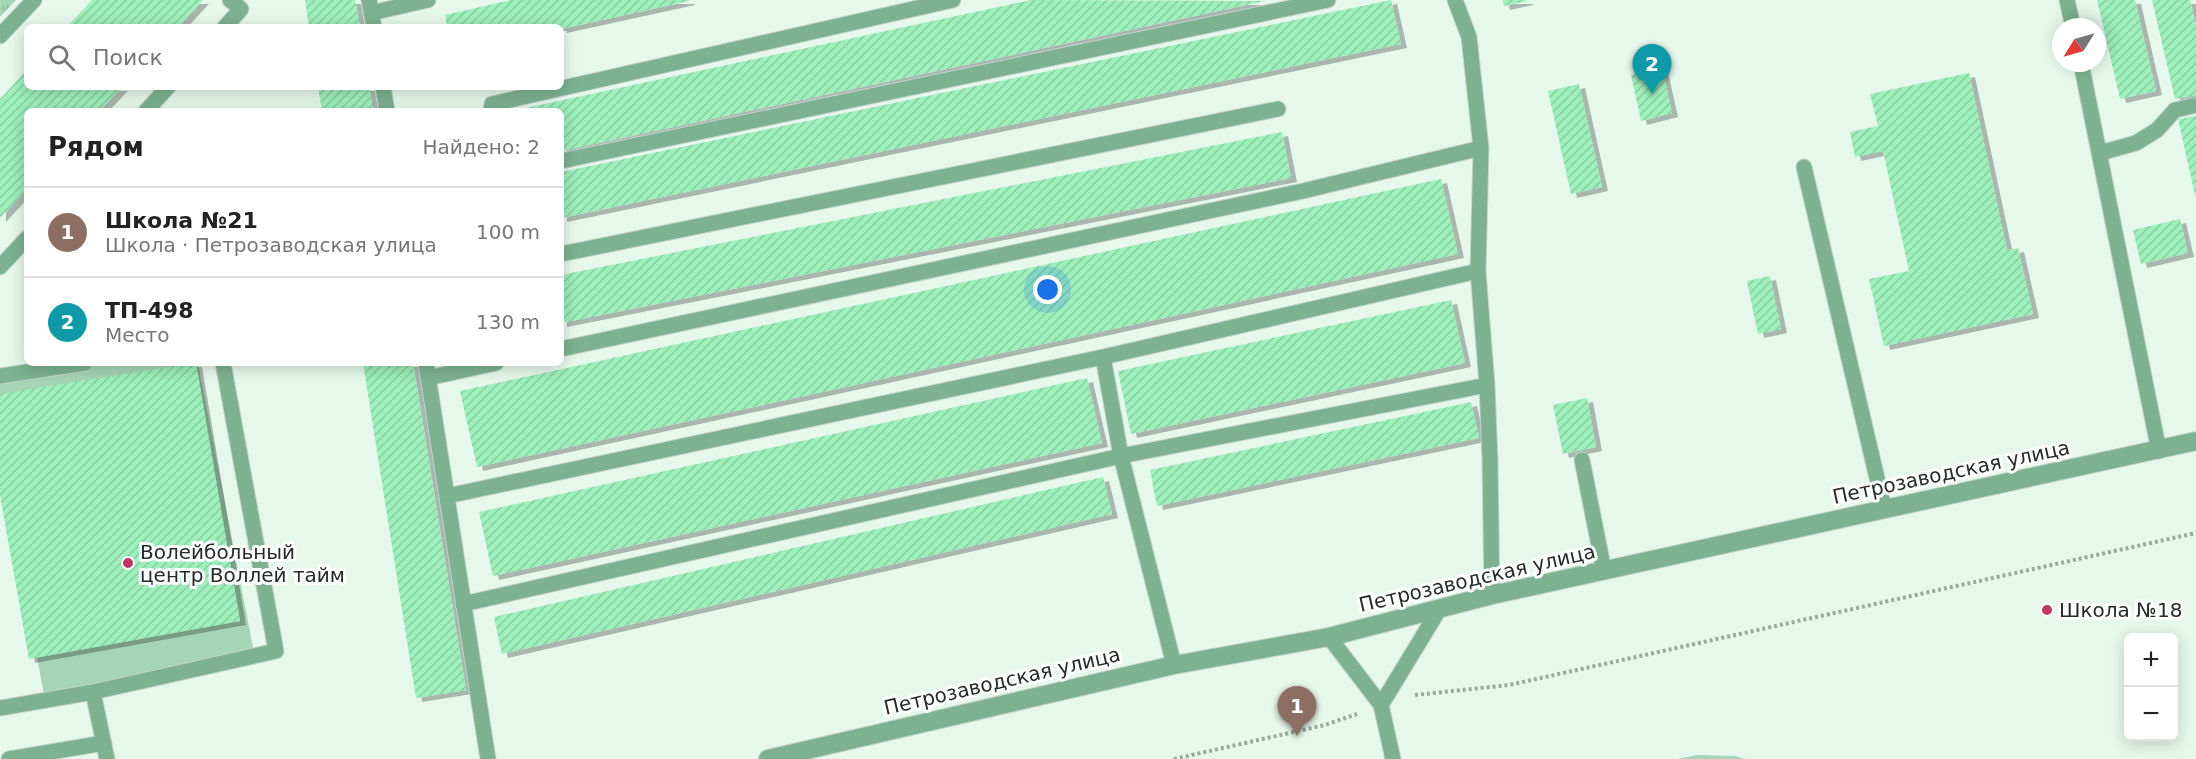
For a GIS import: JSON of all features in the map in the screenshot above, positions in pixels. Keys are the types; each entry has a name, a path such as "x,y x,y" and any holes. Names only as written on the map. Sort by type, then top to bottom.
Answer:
{"street":[{"name":"Петрозаводская улица","path":"768,759 1174,665 1329,637 1492,595 1884,508 2159,451 2196,441"}],"lane":[{"path":"0,36 34,0"},
{"path":"228,24 241,9 231,0"},
{"path":"371,13 428,0"},
{"path":"564,88 953,0"},
{"path":"564,159 1328,0"},
{"path":"1455,0 1469,37 1481,148 1478,271 1487,385 1492,595"},
{"path":"2067,0 2071,18"},
{"path":"2083,72 2159,451"},
{"path":"149,108 165,90"},
{"path":"384,90 386,108"},
{"path":"491,108 492,104 554,90"},
{"path":"2100,153 2136,143 2157,130 2175,110 2196,105"},
{"path":"564,253 1278,109"},
{"path":"564,348 1303,191 1481,148"},
{"path":"1804,167 1884,508"},
{"path":"0,267 24,241"},
{"path":"447,496 1103,357 1478,271"},
{"path":"1103,357 1121,456 1174,665"},
{"path":"0,376 65,366"},
{"path":"0,708 93,692 276,651 224,366"},
{"path":"466,366 427,370 488,759"},
{"path":"464,604 1121,456 1487,385"},
{"path":"1582,460 1604,571"},
{"path":"1381,705 1440,608"},
{"path":"1329,637 1381,705 1393,759"},
{"path":"93,692 107,759"},
{"path":"9,759 104,743"}],"path":[{"path":"1174,759 1325,725 1419,694 1509,686 2196,533"}],"green space":[{"path":"0,0 16,0 0,17"},
{"name":"Волейбольный центр Воллей тайм","path":"58,366 199,366 255,658 45,699 0,468 0,377"},
{"path":"1697,755 1735,756 1745,759 1677,759"}],"building":[{"path":"92,0 203,0 181,24 70,24"},
{"path":"305,0 355,0 359,24 309,24"},
{"path":"511,0 689,1 564,28 564,24 446,24 445,15"},
{"path":"1031,0 1265,1 564,150 564,108 526,108"},
{"path":"1391,0 1401,44 564,217 564,171"},
{"path":"1503,0 1527,0 1527,1 1504,6"},
{"path":"2097,0 2135,0 2156,91 2120,99 2106,39 2106,18 2101,18"},
{"path":"2152,0 2190,0 2196,25 2196,95 2175,99"},
{"path":"1662,68 1672,113 1641,121 1631,75"},
{"path":"24,73 24,90 119,90 102,108 24,108 24,192 0,218 0,99"},
{"path":"1969,73 2007,250 2018,248 2033,314 1884,346 1869,279 1909,271 1883,151 1855,157 1850,132 1878,126 1870,94"},
{"path":"1579,84 1602,187 1571,194 1548,91"},
{"path":"318,90 370,90 372,108 322,108"},
{"path":"2196,116 2196,195 2195,195 2178,119"},
{"path":"1282,132 1291,178 564,322 564,274"},
{"path":"1441,179 1458,254 477,467 460,391"},
{"path":"2180,219 2188,253 2141,264 2133,230"},
{"path":"1770,276 1781,329 1758,334 1747,281"},
{"path":"1451,300 1465,363 1131,434 1118,371"},
{"name":"Волейбольный центр Воллей тайм","path":"174,366 197,366 240,621 29,659 0,495 0,394"},
{"path":"363,366 413,366 466,690 416,698"},
{"path":"1087,378 1102,443 493,576 479,512"},
{"path":"1587,398 1596,447 1563,454 1553,405"},
{"path":"1471,402 1479,438 1157,506 1150,470"},
{"path":"1103,477 1112,514 502,654 494,617"}],"place":[{"name":"ТП-498","path":"1652,94"},
{"name":"Волейбольный центр Воллей тайм","path":"128,563"},
{"name":"Школа №18","path":"2047,610"},
{"name":"Школа №21","path":"1297,736"}]}
